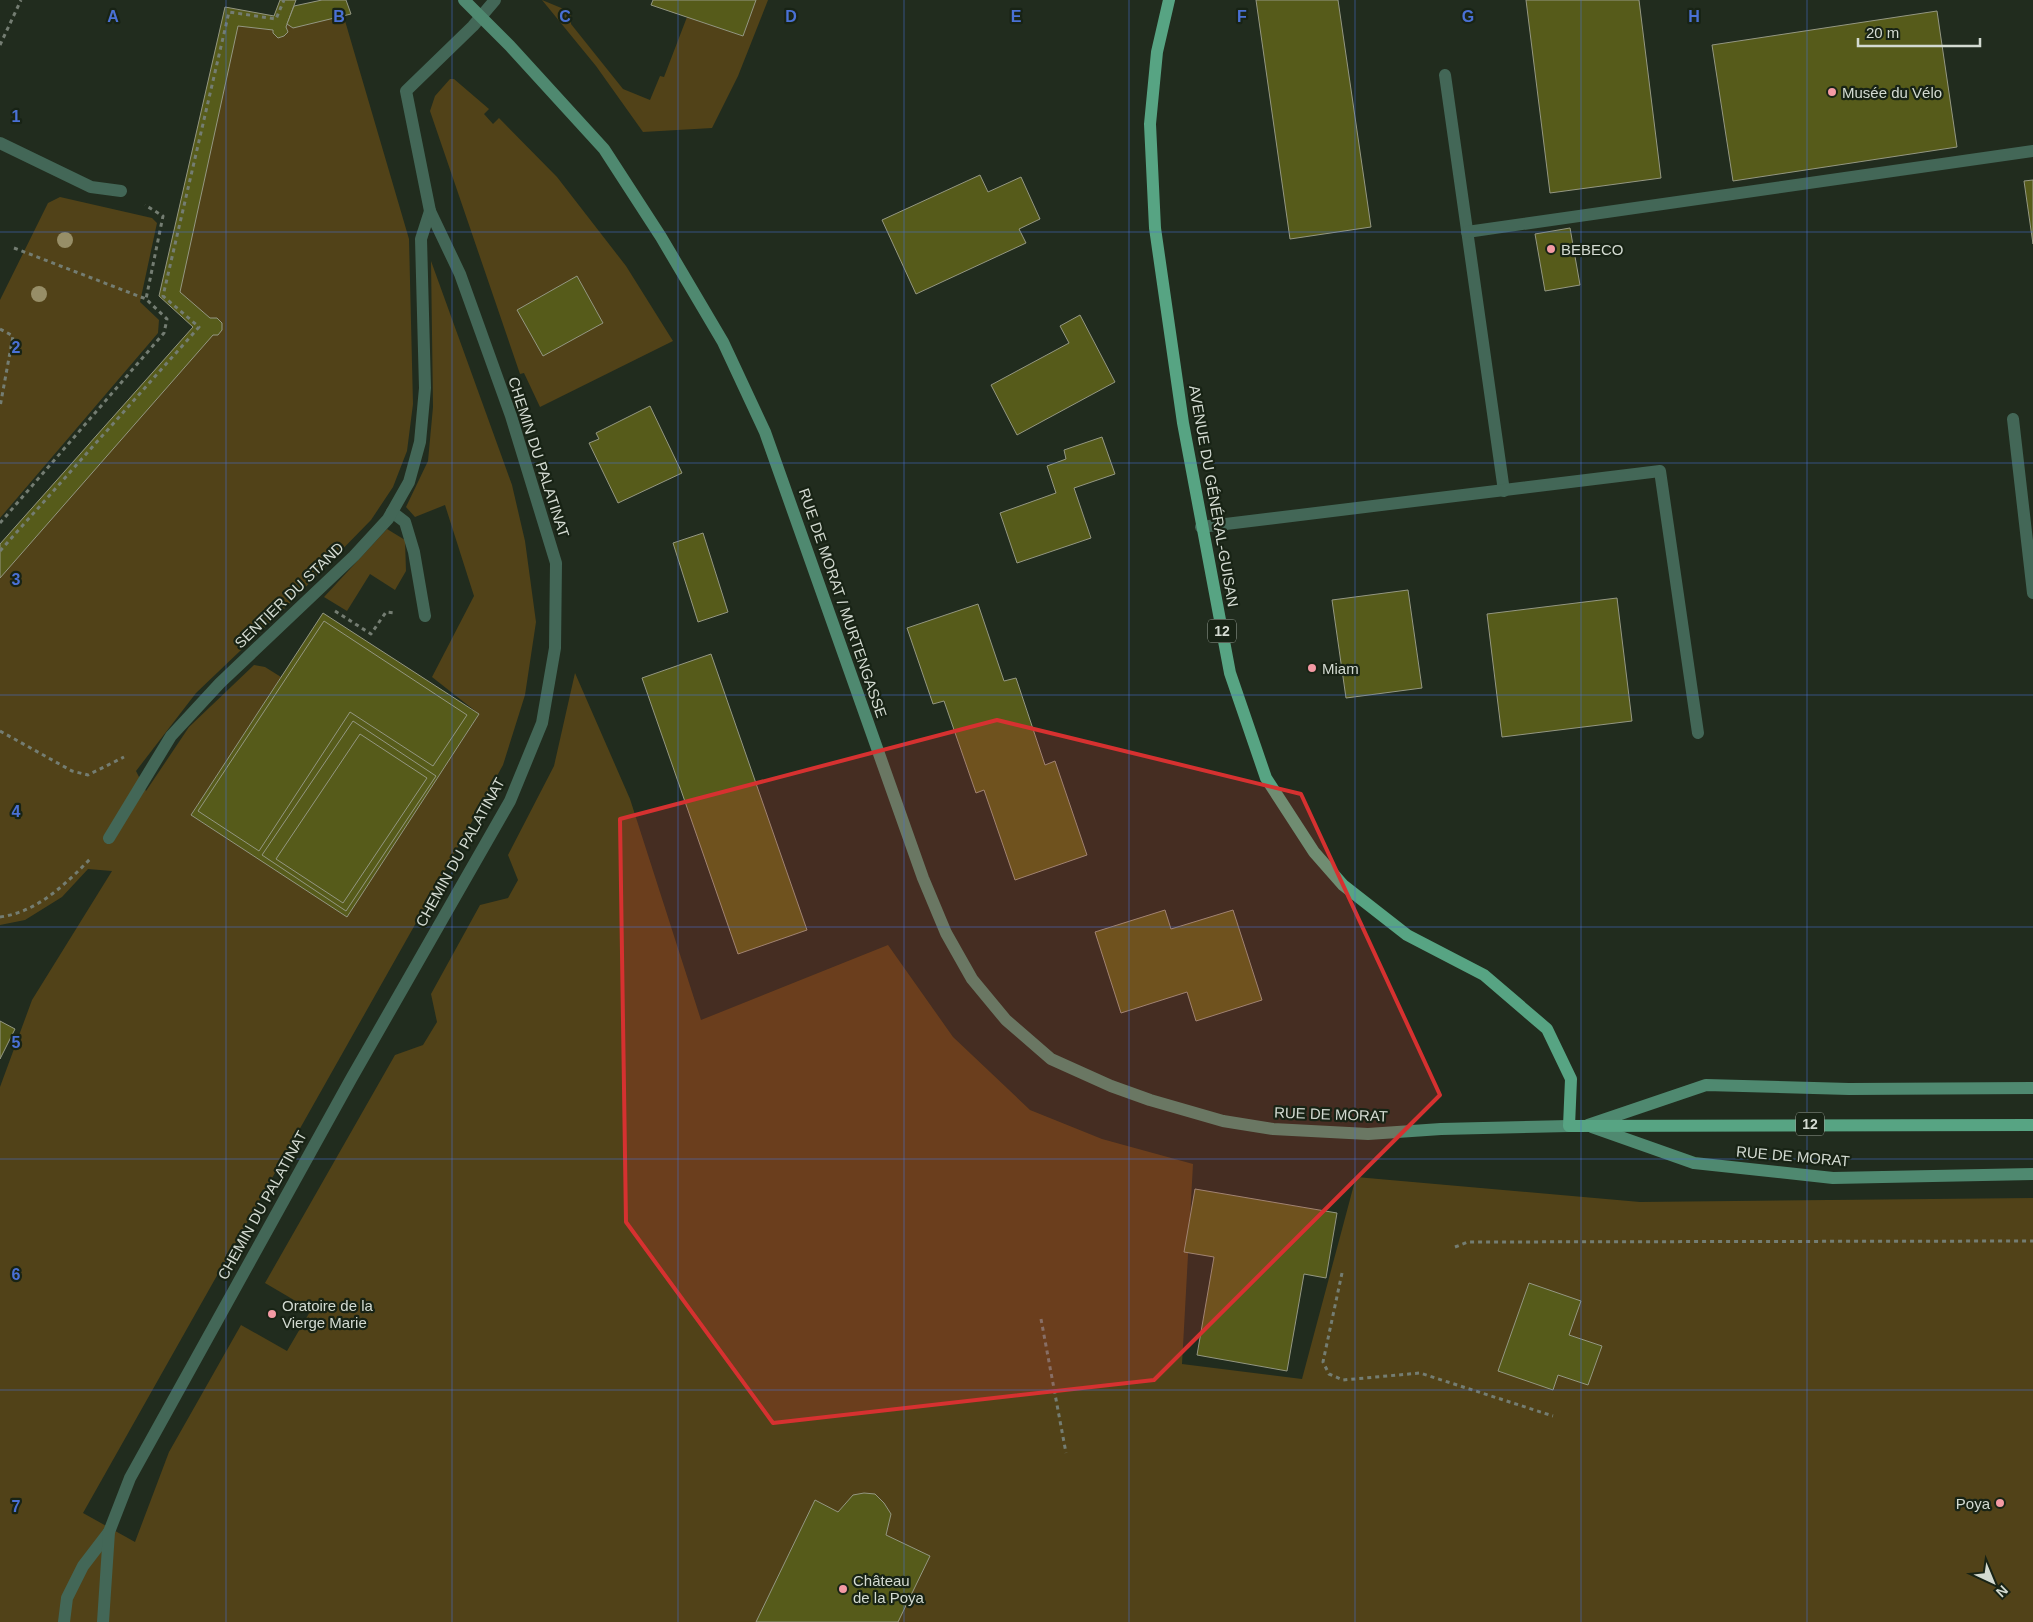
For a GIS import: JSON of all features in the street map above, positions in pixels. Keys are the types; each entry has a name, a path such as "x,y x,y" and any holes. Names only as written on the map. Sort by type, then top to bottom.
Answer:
{"main road":[{"path":"463,0 481,17"},
{"name":"AVENUE DU GÉNÉRAL-GUISAN","path":"1169,0 1157,52 1150,124 1155,228 1183,423 1201,527 1230,673 1266,778 1314,852 1343,885 1408,935 1484,975 1547,1029 1571,1079 1569,1126"},
{"name":"RUE DE MORAT / MURTENGASSE","path":"481,17 604,149 661,237 723,342 765,432 923,878 946,934 972,979 1006,1020 1051,1058 1142,1098 1223,1121"},
{"name":"RUE DE MORAT","path":"1223,1121 1273,1129 1368,1134 1441,1129 1569,1126 1588,1125 1706,1085 1849,1089 2033,1088"},
{"name":"RUE DE MORAT","path":"1588,1125 1694,1163 1833,1178 2033,1174"},
{"name":"12","path":"1588,1125 2033,1125"}],"street":[{"path":"481,17 495,0"},
{"name":"CHEMIN DU PALATINAT","path":"103,1622 109,1532 135,1469 351,1079 510,801 542,723 555,648 556,563 511,416 460,274 430,211 406,91 481,17"},
{"path":"1445,74 1504,492"},
{"path":"0,143 91,188 121,190"},
{"path":"1467,232 2033,151"},
{"name":"SENTIER DU STAND","path":"108,838 171,736 220,683 354,556 392,512 409,482 420,442 425,388 421,239 430,211"},
{"path":"2013,419 2033,593"},
{"path":"1201,527 1504,492 1660,471 1698,733"},
{"path":"392,512 405,522 414,552 425,616"},
{"path":"64,1622 67,1598 82,1566 109,1532"}],"path":[{"path":"0,45 21,0"},
{"path":"0,551 199,327 163,296 229,12 276,19 284,0"},
{"path":"121,190 163,216 146,299"},
{"path":"0,524 164,334 167,319 146,299 14,248"},
{"path":"0,329 13,336 0,407"},
{"path":"312,596 371,634 386,612 425,616"},
{"path":"0,731 72,771 88,774 142,748 159,753"},
{"path":"0,917 26,910 62,888 108,838"},
{"path":"1456,1247 1468,1242 2033,1241"},
{"path":"1342,1273 1323,1362 1329,1374 1343,1380 1420,1373 1553,1416"},
{"path":"1041,1319 1066,1453"}],"highlighted area":[{"path":"997,720 1301,794 1440,1095 1154,1380 773,1423 626,1222 620,819"}],"shaded area":[{"path":"542,0 571,12 571,24 623,89 650,100 660,76 664,77 687,17 743,36 756,0 768,0 738,76 712,128 643,132 596,66"},
{"path":"343,14 409,239 413,404 407,451 393,487 371,520 287,606 196,693 136,771 146,791 189,727 254,665 265,667 281,677 191,815 347,916 479,714 432,677 474,596 445,505 415,517 406,507 428,461 433,407 431,261 512,485 525,541 536,622 525,695 503,765 83,1513 135,1542 169,1452 241,1325 287,1351 311,1310 265,1283 395,1055 423,1045 437,1022 431,994 480,905 508,898 518,880 508,855 554,766 575,673 630,799 701,1020 888,945 953,1037 1030,1110 1102,1139 1193,1164 1182,1364 1302,1379 1356,1177 1640,1202 2033,1198 2033,1622 0,1622 0,1087 32,1000 112,871 88,869 62,897 25,920 0,925 0,568 214,327 178,292 237,25"},
{"path":"450,79 454,79 489,109 484,114 493,124 499,118 557,177 626,266 673,341 540,407 524,373 520,374 430,111 435,96"},
{"path":"60,197 152,218 157,223 140,302 159,320 158,333 0,518 0,300 48,203"},
{"path":"387,529 405,540 406,571 395,590 370,574 347,611 324,597"}],"building":[{"path":"280,0 296,0 286,27 288,32 284,36 278,38 273,33 273,30 238,26 180,292 210,318 217,318 222,323 222,330 218,335 213,335 0,578 0,544 193,327 159,296 225,7 274,16"},
{"path":"322,0 346,0 351,14 293,28 287,24 294,6"},
{"path":"653,0 756,0 743,36 651,5"},
{"path":"1256,0 1338,0 1371,227 1290,239"},
{"path":"1526,0 1639,0 1661,178 1550,193"},
{"path":"1937,11 1957,147 1733,181 1712,45"},
{"path":"980,175 988,192 1021,177 1040,219 1019,229 1026,243 916,294 882,220"},
{"path":"2033,180 2033,244 2024,181"},
{"path":"1570,228 1580,285 1545,291 1535,234"},
{"path":"577,276 603,323 543,356 517,310"},
{"path":"1080,315 1115,382 1017,435 991,385 1069,343 1060,326"},
{"path":"650,406 682,473 618,503 589,443 599,439 596,433"},
{"path":"1102,437 1115,474 1074,488 1091,538 1017,563 1000,513 1056,493 1047,466 1066,459 1064,450"},
{"path":"703,533 728,612 698,622 673,543"},
{"path":"1408,590 1422,688 1346,698 1332,600"},
{"path":"1617,598 1632,721 1502,737 1487,614"},
{"path":"978,604 1004,681 1016,678 1045,765 1055,761 1087,855 1015,880 984,790 976,793 944,701 933,704 907,628"},
{"path":"323,613 479,714 347,917 191,815"},
{"path":"324,621 467,715 433,766 350,712 259,851 198,811"},
{"path":"711,654 807,930 738,954 642,678"},
{"path":"353,721 436,776 346,911 262,855"},
{"path":"360,734 427,778 343,903 276,859"},
{"path":"1165,910 1171,929 1233,910 1262,1000 1196,1021 1187,992 1121,1013 1095,932"},
{"path":"0,1021 15,1029 0,1059"},
{"path":"1195,1189 1337,1213 1326,1278 1304,1274 1287,1371 1197,1355 1214,1257 1184,1252"},
{"path":"1529,1283 1581,1301 1569,1335 1602,1346 1588,1385 1558,1375 1553,1390 1498,1371"},
{"name":"Château de la Poya","path":"875,1494 891,1514 886,1535 930,1556 898,1622 756,1622 815,1500 838,1512 853,1495"}],"place":[{"name":"Musée du Vélo","path":"1832,92"},
{"name":"BEBECO","path":"1551,249"},
{"name":"Miam","path":"1312,668"},
{"name":"Oratoire de la Vierge Marie","path":"272,1314"},
{"name":"Poya","path":"2000,1503"},
{"name":"Château de la Poya","path":"843,1589"}]}
